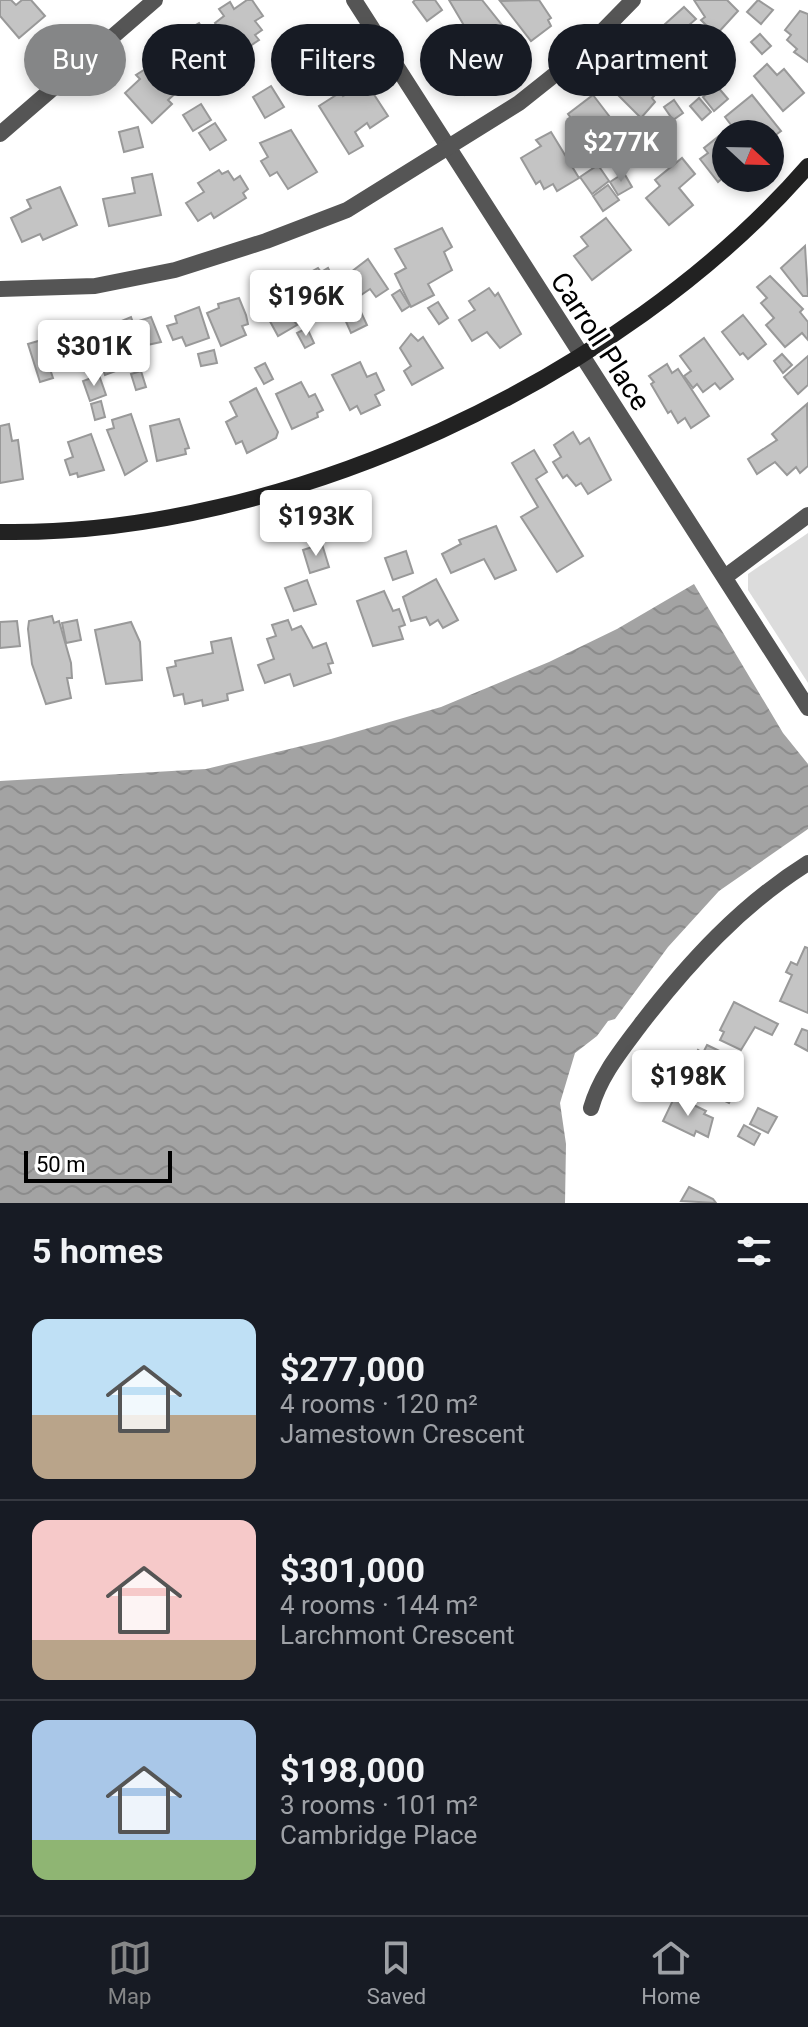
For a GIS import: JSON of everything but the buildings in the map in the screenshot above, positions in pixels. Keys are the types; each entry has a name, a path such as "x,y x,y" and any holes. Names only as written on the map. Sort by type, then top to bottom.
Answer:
{"main road":[{"path":"0,532 129,524 230,504 333,474 427,438 580,357 657,304 720,253 808,166"}],"street":[{"path":"0,134 155,0"},
{"name":"Carroll Place","path":"354,0 580,357 808,708"},
{"path":"0,289 95,286 205,260 347,210 448,150 519,103 578,56 633,0"},
{"path":"725,577 808,515"},
{"path":"591,1108 598,1084 690,963 717,934 808,863"}],"shaded area":[{"path":"808,533 808,683 748,590 748,574"}],"water":[{"path":"694,584 783,733 808,764 808,829 719,891 668,947 615,1019 608,1021 597,1036 575,1053 560,1103 566,1144 565,1203 0,1203 0,781 206,769 331,739 441,707 549,662 617,629"}]}
